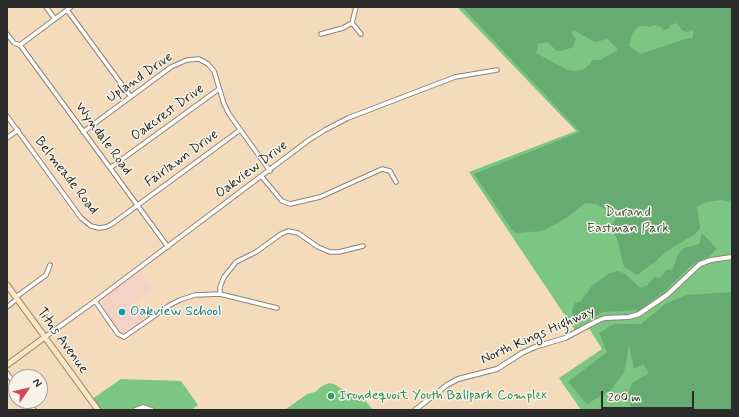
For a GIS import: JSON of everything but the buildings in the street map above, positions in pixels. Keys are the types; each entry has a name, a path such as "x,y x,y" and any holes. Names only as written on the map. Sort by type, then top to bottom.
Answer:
{"main road":[{"name":"Titus Avenue","path":"7,285 98,410"},
{"path":"7,365 45,337"}],"street":[{"path":"46,7 55,19"},
{"path":"321,34 343,28 352,23 356,7"},
{"path":"7,34 14,43 20,44 69,8 131,97"},
{"path":"352,23 361,34"},
{"name":"Wyndale Road","path":"20,44 168,247"},
{"name":"Upland Drive","path":"84,132 171,67 194,59 204,61 211,67 215,75 226,110 270,170"},
{"name":"Oakview Drive","path":"45,337 313,138 333,126 348,118 455,77 497,70"},
{"name":"Oakcrest Drive","path":"110,168 219,90"},
{"name":"Belmeade Road","path":"7,116 78,214 88,224 95,227 106,227 137,205"},
{"path":"7,138 18,130"},
{"name":"Fairlawn Drive","path":"137,205 240,130"},
{"path":"262,177 282,201 290,204 320,197 382,169 390,171 396,182"},
{"path":"220,294 220,287 224,277 236,262 256,252 281,234 288,231 298,233 318,247 330,252 339,252 363,246"},
{"name":"North Kings Highway","path":"416,410 447,385 458,379 497,369 522,353 535,347 565,338 605,318 629,317 639,314 667,295 700,264 711,260 732,257"},
{"path":"7,307 46,275 50,265"},
{"path":"95,301 120,335 124,337 180,300 201,294 220,294 277,308"},
{"path":"135,410 143,407 152,410"}],"shaded area":[{"path":"138,269 153,289 136,302 149,320 128,336 121,336 95,301"}],"green space":[{"name":"Durand Eastman Park","path":"457,7 732,7 732,410 581,410 559,378 602,349 587,325 576,332 469,172 576,131"},
{"path":"462,7 732,7 732,203 722,200 706,202 697,207 700,228 695,234 664,253 655,262 637,275 624,267 617,238 610,229 617,216 596,204 585,203 568,217 542,231 517,233 513,231 474,174 580,132","holes":["676,23 683,31 688,32 693,30 693,38 688,38 640,54 629,46 632,34 638,27 651,27 654,25 661,27 663,30 668,29 671,25","575,31 595,42 608,39 618,50 600,60 592,60 583,70 573,71 568,70 536,53 538,44 547,42 557,51 573,47 576,39 571,32"]},
{"path":"702,233 717,249 708,257 689,267 665,291 640,310 603,312 590,319 586,311 581,313 579,320 576,323 574,321 572,310 575,303 581,301 592,286 608,274 617,271 624,273 640,288 648,285 654,277 660,278 666,270 673,269 678,254 684,248 699,244"},
{"path":"732,292 732,410 632,410 628,395 632,383 649,373 643,364 634,369 629,345 624,372 611,390 587,404 568,382 607,352 599,333 614,324 641,324 665,304 687,295"},
{"path":"121,379 181,381 198,405 191,410 98,410 91,400"},
{"name":"Irondequoit Youth Ballpark Complex","path":"329,383 364,399 373,410 285,410 307,394 315,392 322,386"}],"place":[{"name":"Oakview School","path":"122,312"},
{"name":"Irondequoit Youth Ballpark Complex","path":"331,396"}]}
